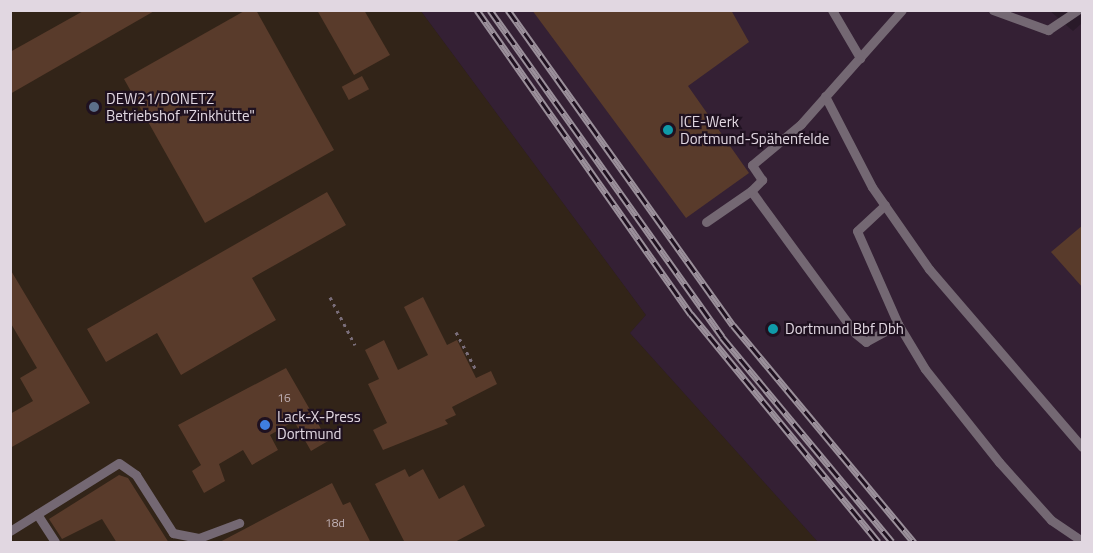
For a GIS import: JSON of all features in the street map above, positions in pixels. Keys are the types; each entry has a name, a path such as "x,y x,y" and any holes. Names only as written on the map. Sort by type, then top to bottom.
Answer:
{"lane":[{"path":"832,10 860,58"},
{"path":"706,222 751,191 762,180 752,165 801,124 902,10"},
{"path":"993,10 1048,30 1070,18 1078,10"},
{"path":"1061,10 1070,18"},
{"path":"825,96 885,205 929,269 1083,447"},
{"path":"751,191 855,333 866,342 898,324"},
{"path":"885,205 858,231 898,324 925,369 999,462 1051,519 1083,542"},
{"path":"10,531 119,463 136,476 173,533 199,538 239,523"},
{"path":"37,514 55,543"}],"path":[{"path":"330,297 356,345"},
{"path":"456,332 476,370"}],"shaded area":[{"path":"1049,10 1073,31 1082,23 1082,542 818,542 630,333 646,315 421,11"},
{"path":"10,11 421,11 646,315 630,333 818,542 11,542"}],"building":[{"path":"85,10 156,10 10,94 10,52"},
{"path":"246,10 256,10 334,150 205,223 124,79"},
{"path":"317,10 364,10 390,55 354,75"},
{"name":"ICE-Werk Dortmund-Spähenfelde","path":"532,10 731,10 749,42 688,86 749,173 686,218"},
{"path":"362,76 369,89 349,100 342,87"},
{"path":"327,192 346,225 252,278 276,320 181,375 157,333 106,362 87,329"},
{"path":"1083,225 1083,288 1051,252"},
{"path":"10,269 90,403 10,448 10,414 33,401 20,378 37,368 10,322"},
{"path":"423,297 447,345 457,340 476,378 491,371 497,384 452,407 456,415 445,420 448,424 383,450 373,430 387,423 368,384 379,379 365,350 384,340 398,370 428,355 404,307"},
{"path":"286,368 328,441 311,451 294,421 270,435 278,450 252,465 243,450 219,464 225,481 204,493 192,471 201,465 178,425"},
{"path":"405,469 409,477 423,469 439,499 464,485 485,526 453,543 405,543 375,484"},
{"path":"119,475 128,478 169,543 117,543 102,519 62,539 49,519"},
{"path":"332,483 343,505 350,502 371,543 218,543"}],"railway":[{"path":"477,10 691,314 878,542"},
{"path":"490,10 722,337 892,542"},
{"path":"508,10 733,325 914,542"}],"place":[{"name":"DEW21/DONETZ Betriebshof \"Zinkhütte\"","path":"94,107"},
{"name":"ICE-Werk Dortmund-Spähenfelde","path":"668,130"},
{"name":"Dortmund Bbf Dbh","path":"773,329"},
{"name":"Lack-X-Press Dortmund","path":"265,425"}]}
